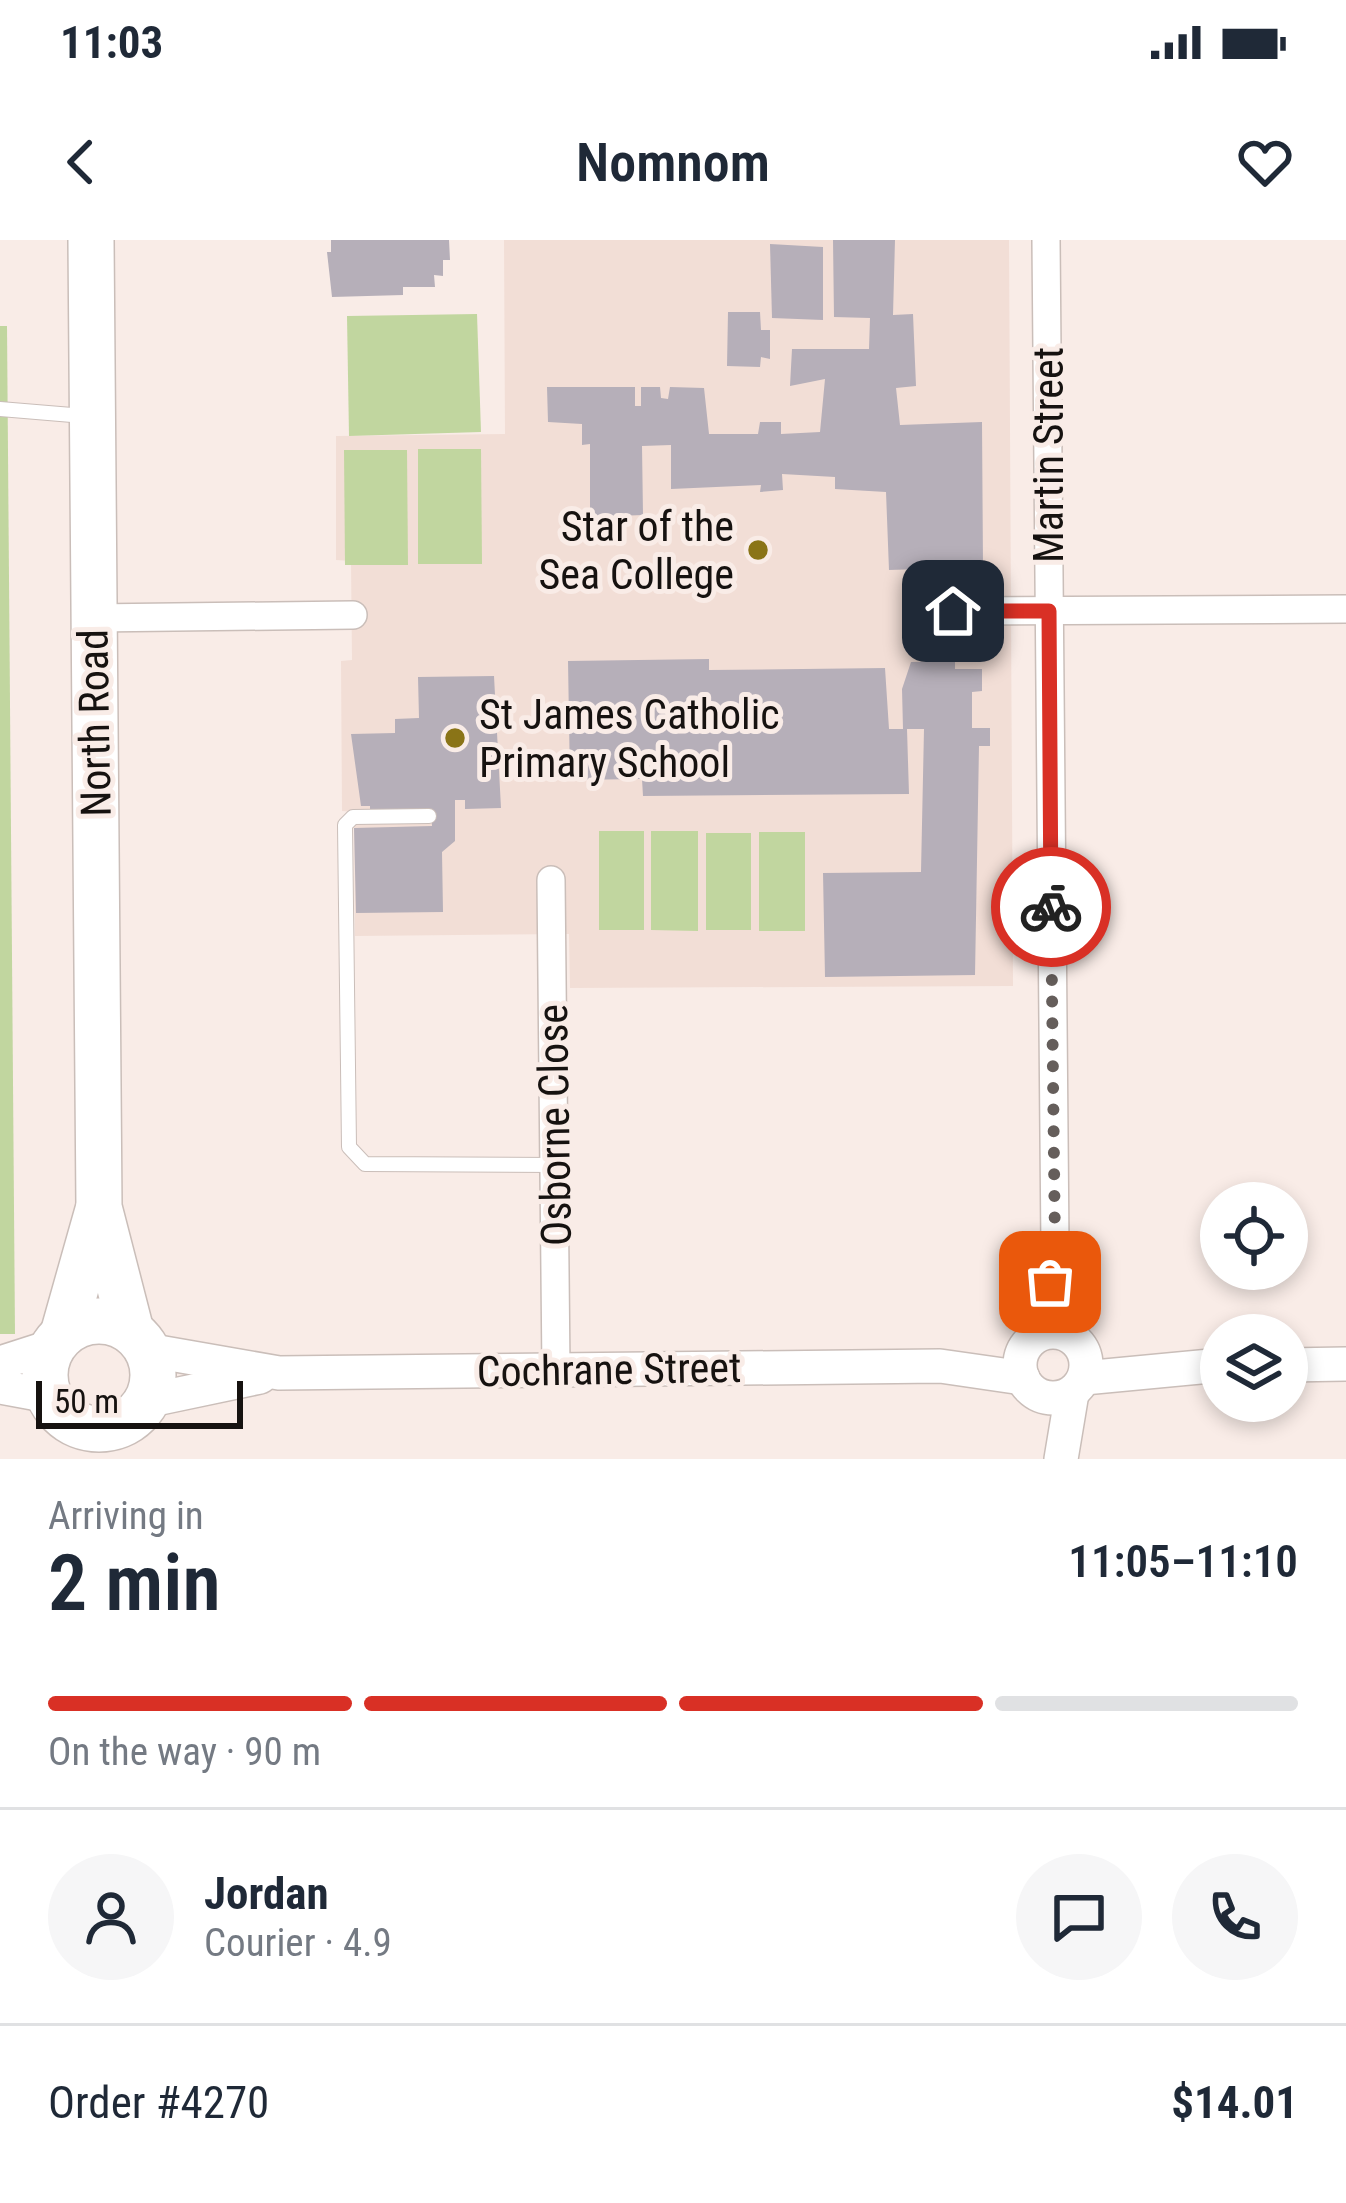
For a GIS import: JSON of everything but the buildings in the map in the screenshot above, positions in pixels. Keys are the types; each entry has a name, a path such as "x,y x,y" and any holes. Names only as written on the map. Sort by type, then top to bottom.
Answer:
{"main road":[{"name":"North Road","path":"91,240 99,1207 139,1341"},
{"name":"North Road","path":"58,1340 99,1207"},
{"path":"97,1321 139,1341 152,1384 131,1427 69,1426 45,1379 58,1340 97,1321"}],"street":[{"name":"Martin Street","path":"1046,240 1056,1365 1061,1459"},
{"path":"953,611 1346,609"},
{"path":"93,618 352,615"},
{"name":"Osborne Close","path":"551,880 556,1370"},
{"path":"0,1363 58,1340"},
{"name":"Cochrane Street","path":"139,1341 279,1372 1200,1365"},
{"path":"1308,1365 1346,1364"},
{"name":"Martin Street","path":"1052,1459 1056,1365"},
{"name":"Cochrane Street","path":"131,1427 279,1372"},
{"path":"0,1387 69,1426"}],"lane":[{"path":"0,409 93,417"},
{"path":"429,816 353,817 346,825 349,1147 365,1164 556,1165"}],"shaded area":[{"name":"Star of the Sea College","path":"504,240 1009,240 1013,986 570,988 569,934 355,936 354,812 342,811 341,661 352,660 351,561 336,560 336,436 505,434"}],"green space":[{"path":"477,314 481,432 349,436 347,316"},
{"path":"0,326 7,326 15,1334 0,1334"},
{"path":"418,449 481,449 482,564 418,564"},
{"path":"344,450 407,450 408,565 345,565"},
{"path":"599,831 644,831 644,930 599,930"},
{"path":"651,831 698,831 698,931 651,930"},
{"path":"759,832 805,832 805,931 759,931"},
{"path":"706,833 751,833 751,930 706,930"}],"way so far":[{"path":"1050,1282 1055,1246 1051,907"}],"place":[{"name":"Star of the Sea College","path":"758,550"},
{"name":"St James Catholic Primary School","path":"455,738"}],"route":[{"path":"953,611 1049,611 1051,907"}]}
